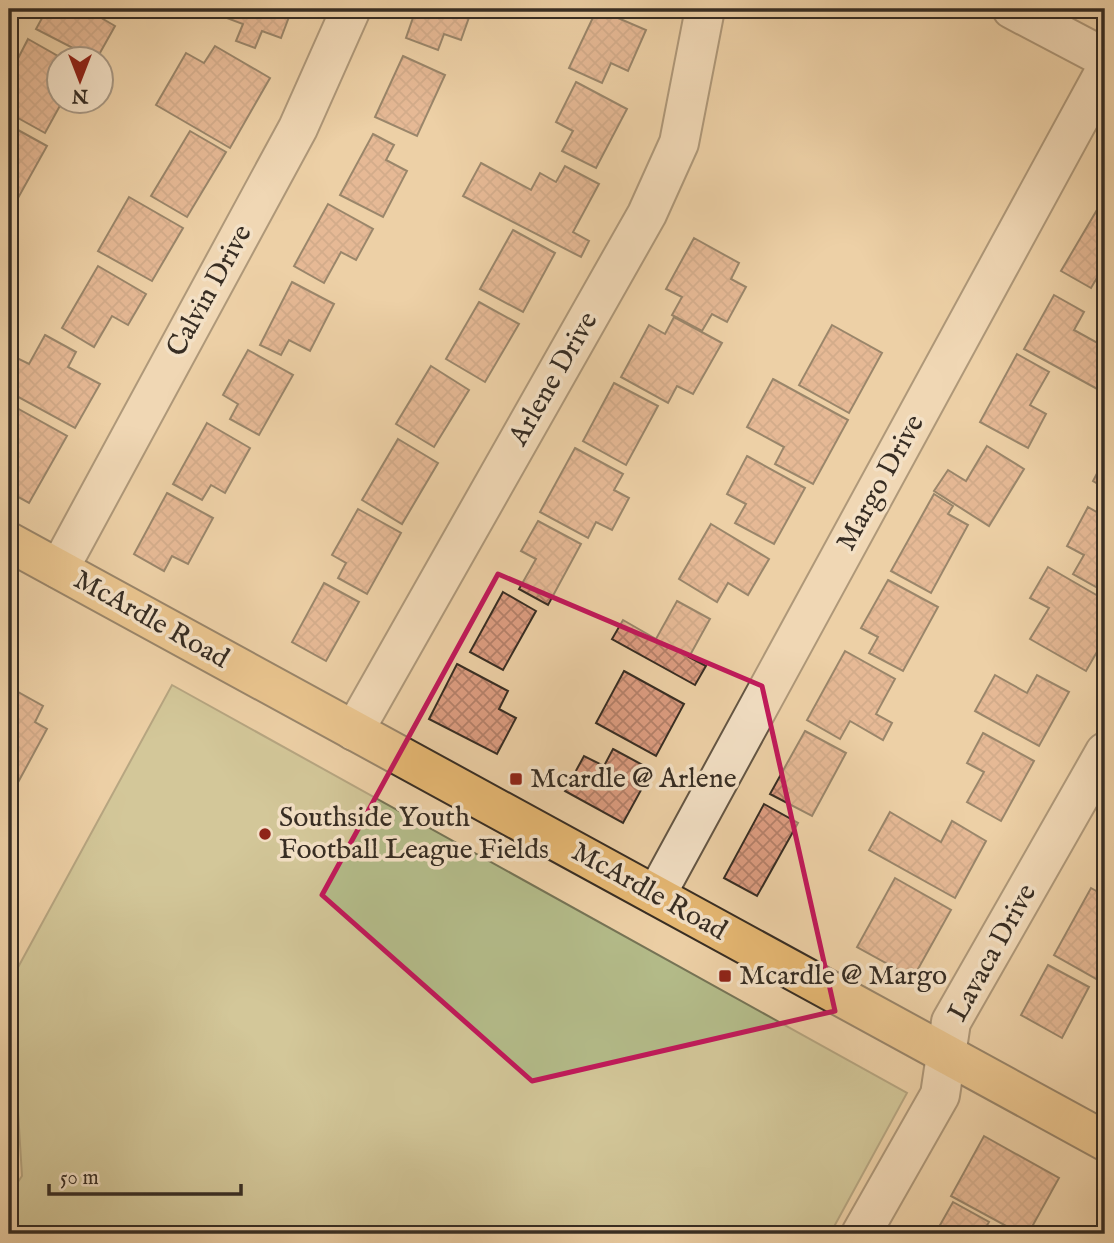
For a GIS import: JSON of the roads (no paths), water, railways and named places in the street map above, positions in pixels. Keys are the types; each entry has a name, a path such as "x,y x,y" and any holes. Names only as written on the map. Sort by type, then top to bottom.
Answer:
{"main road":[{"name":"McArdle Road","path":"9,542 1105,1141"}],"street":[{"name":"Calvin Drive","path":"59,569 299,128 351,9"},
{"name":"Arlene Drive","path":"354,731 647,214 679,143 705,9"},
{"path":"1012,9 1105,58"},
{"name":"Margo Drive","path":"656,895 1105,71"},
{"name":"Lavaca Drive","path":"861,1234 940,1094 951,1022 1105,752"}],"place":[{"name":"Mcardle @ Arlene","path":"516,779"},
{"name":"Southside Youth Football League Fields","path":"265,834"},
{"name":"Mcardle @ Margo","path":"725,976"}]}
